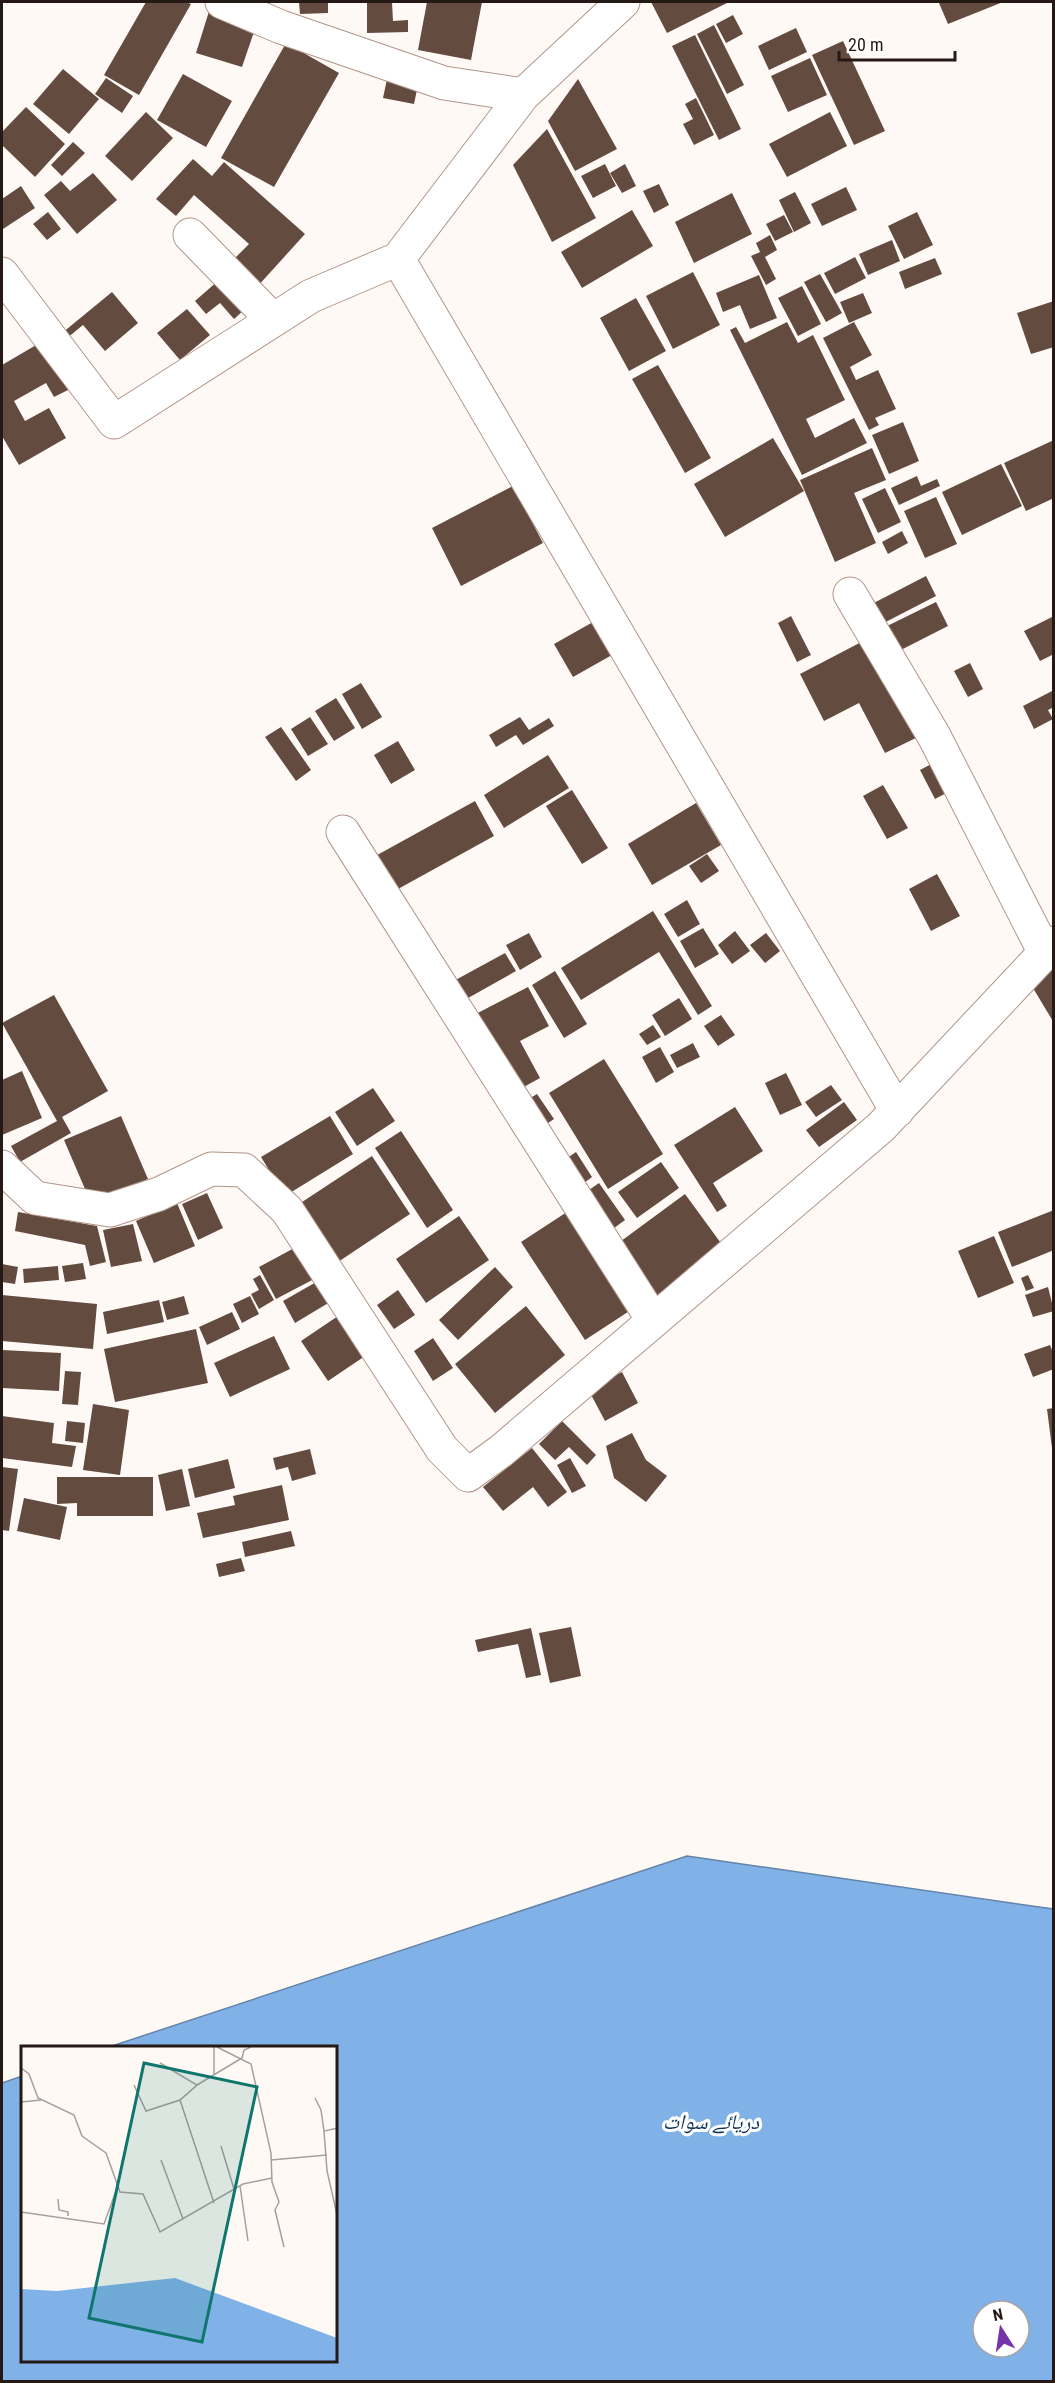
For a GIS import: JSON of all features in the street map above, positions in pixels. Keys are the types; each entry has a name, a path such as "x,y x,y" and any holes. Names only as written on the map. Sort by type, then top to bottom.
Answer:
{"street":[{"path":"222,2 281,27 444,83 523,95"},
{"path":"2,274 114,422 311,296 398,259 523,95 623,2"},
{"path":"190,235 273,320"},
{"path":"398,259 897,1111"},
{"path":"2,1167 35,1198 110,1210 159,1194 211,1169 244,1170 287,1210 442,1449 468,1475 501,1451 652,1320 882,1127 1049,947 934,736 850,594"},
{"path":"343,832 652,1320"}],"water":[{"name":"دریائے سوات","path":"687,1856 1053,1909 1053,2381 2,2381 2,2083 21,2076 21,2362 338,2362 338,2046 112,2046"}],"building":[{"path":"146,2 191,4 139,95 104,75"},
{"path":"299,2 328,2 328,13 300,14"},
{"path":"367,2 392,2 393,21 408,20 408,32 367,33"},
{"path":"427,2 482,2 471,60 418,50"},
{"path":"651,2 729,2 667,33"},
{"path":"1003,2 948,24 939,3"},
{"path":"211,5 258,20 242,67 196,53"},
{"path":"733,15 743,34 726,43 716,24"},
{"path":"714,25 744,85 727,94 697,34"},
{"path":"796,28 807,52 769,70 758,46"},
{"path":"695,35 741,129 719,140 672,46"},
{"path":"843,41 885,131 854,145 812,55"},
{"path":"286,43 339,73 274,187 221,158"},
{"path":"810,58 827,95 788,112 771,76"},
{"path":"63,69 99,99 69,134 33,104"},
{"path":"183,74 232,101 206,147 157,120"},
{"path":"106,78 133,96 122,113 95,94"},
{"path":"387,79 418,85 414,104 383,98"},
{"path":"578,79 617,149 575,171 548,121"},
{"path":"696,98 714,135 694,145 683,124 693,119 685,104"},
{"path":"26,107 65,144 35,177 2,145 2,132"},
{"path":"146,112 173,138 132,181 105,156"},
{"path":"830,112 847,146 787,177 769,144"},
{"path":"547,129 596,218 552,242 513,165"},
{"path":"73,142 85,153 62,176 51,165"},
{"path":"193,159 212,176 224,162 305,234 257,287 230,263 249,244 194,195 176,216 156,199"},
{"path":"605,164 616,186 593,198 581,176"},
{"path":"625,164 636,186 622,193 610,173"},
{"path":"93,173 117,200 77,234 44,195 61,181 70,191"},
{"path":"659,184 669,205 654,213 643,191"},
{"path":"21,186 35,208 3,229 2,199"},
{"path":"846,187 857,210 822,226 811,204"},
{"path":"795,192 811,223 794,232 779,200"},
{"path":"732,193 752,234 694,263 675,222"},
{"path":"632,210 653,246 582,288 561,252"},
{"path":"48,212 61,229 47,240 33,224"},
{"path":"917,212 933,245 904,259 888,226"},
{"path":"784,215 793,232 775,241 766,224"},
{"path":"770,235 777,250 765,257 776,279 766,285 751,256 760,252 756,243"},
{"path":"892,240 900,261 868,275 859,254"},
{"path":"855,257 866,278 835,294 824,273"},
{"path":"935,258 942,274 905,289 899,272"},
{"path":"693,272 720,325 673,349 646,296"},
{"path":"820,274 842,313 826,322 804,282"},
{"path":"759,275 777,318 750,329 740,305 723,312 716,293"},
{"path":"219,280 244,310 234,319 220,303 206,314 195,301"},
{"path":"802,286 821,324 798,336 778,298"},
{"path":"112,292 138,323 105,351 83,325 61,343 56,338"},
{"path":"863,293 872,313 849,323 840,302"},
{"path":"636,298 666,351 629,371 600,318"},
{"path":"1054,301 1054,347 1031,354 1017,313"},
{"path":"187,309 210,335 180,360 157,333"},
{"path":"787,322 798,343 813,335 845,400 806,419 815,438 854,418 867,443 802,475 730,330 736,327 745,343"},
{"path":"854,322 872,355 850,367 856,380 878,370 896,409 875,418 879,425 869,430 823,338"},
{"path":"43,341 70,389 54,397 46,383 14,401 25,421 49,408 66,438 19,465 2,436 2,365"},
{"path":"658,365 711,458 685,473 632,379"},
{"path":"903,422 919,461 889,474 872,435"},
{"path":"773,438 804,491 725,537 694,484"},
{"path":"1054,440 1054,498 1026,511 1004,463"},
{"path":"872,448 886,480 854,493 876,543 835,562 800,480"},
{"path":"1001,464 1022,506 962,535 942,492"},
{"path":"917,476 921,486 937,479 940,486 899,505 891,488"},
{"path":"513,486 543,543 461,586 432,528"},
{"path":"885,488 901,522 878,533 862,499"},
{"path":"936,497 957,544 925,558 904,511"},
{"path":"902,531 908,543 888,554 882,542"},
{"path":"926,576 936,596 876,627 866,607"},
{"path":"936,602 948,626 891,655 879,630"},
{"path":"791,616 811,655 797,662 778,623"},
{"path":"1054,616 1054,654 1040,661 1024,631"},
{"path":"593,622 612,655 573,677 554,644"},
{"path":"869,638 920,736 885,753 859,703 824,721 800,674"},
{"path":"970,663 983,689 968,697 954,671"},
{"path":"361,683 382,717 362,729 342,694"},
{"path":"1054,690 1054,707 1048,710 1053,719 1034,729 1023,706"},
{"path":"336,698 355,728 334,741 315,711"},
{"path":"310,717 328,744 308,756 291,729"},
{"path":"520,717 529,730 549,718 554,726 523,745 516,735 496,747 489,735"},
{"path":"281,727 311,770 296,781 265,737"},
{"path":"398,741 415,770 391,784 374,755"},
{"path":"548,755 569,788 504,828 484,795"},
{"path":"937,761 952,790 935,799 920,770"},
{"path":"883,785 908,828 887,839 863,796"},
{"path":"572,790 608,848 582,864 546,806"},
{"path":"475,801 494,836 389,894 370,859"},
{"path":"696,803 721,845 652,885 628,844"},
{"path":"707,854 719,871 701,883 689,866"},
{"path":"937,874 960,916 931,931 909,889"},
{"path":"687,900 700,924 678,937 664,914"},
{"path":"653,911 712,1006 698,1015 659,952 581,1000 561,968"},
{"path":"703,928 719,954 695,968 680,941"},
{"path":"735,931 750,951 732,964 718,945"},
{"path":"529,933 542,957 520,970 506,945"},
{"path":"766,933 780,951 765,963 750,945"},
{"path":"505,953 516,971 461,1002 450,983"},
{"path":"1054,969 1054,1023 1030,983"},
{"path":"555,971 587,1024 564,1038 532,985"},
{"path":"528,987 549,1026 520,1041 540,1078 511,1094 470,1017"},
{"path":"54,995 108,1091 62,1117 71,1133 20,1162 11,1146 57,1121 2,1023"},
{"path":"679,998 692,1019 665,1036 652,1015"},
{"path":"721,1015 735,1035 718,1046 704,1026"},
{"path":"653,1025 661,1037 647,1045 639,1034"},
{"path":"693,1043 700,1057 677,1068 670,1055"},
{"path":"660,1047 674,1072 656,1083 642,1057"},
{"path":"604,1059 663,1154 608,1189 549,1093"},
{"path":"22,1071 42,1118 2,1135 2,1080"},
{"path":"786,1073 802,1105 780,1115 765,1083"},
{"path":"831,1085 842,1100 816,1117 805,1102"},
{"path":"373,1088 395,1121 357,1146 335,1112"},
{"path":"537,1094 554,1119 539,1129 522,1103"},
{"path":"844,1102 857,1120 819,1147 806,1130"},
{"path":"735,1107 763,1151 713,1183 727,1206 717,1212 674,1145"},
{"path":"121,1116 148,1179 91,1203 64,1140"},
{"path":"330,1116 353,1154 285,1196 261,1157"},
{"path":"401,1131 453,1210 427,1228 375,1148"},
{"path":"576,1152 592,1177 576,1189 560,1163"},
{"path":"372,1156 410,1214 338,1262 299,1204"},
{"path":"661,1162 679,1188 637,1218 618,1192"},
{"path":"599,1183 625,1220 606,1234 579,1197"},
{"path":"207,1193 223,1228 198,1240 182,1204"},
{"path":"685,1194 723,1246 652,1299 613,1247"},
{"path":"177,1203 195,1246 154,1263 136,1221"},
{"path":"570,1210 634,1308 585,1340 521,1242"},
{"path":"1054,1210 1054,1250 1012,1267 998,1232"},
{"path":"18,1212 97,1226 106,1262 90,1266 85,1245 15,1231"},
{"path":"459,1216 489,1260 426,1303 396,1259"},
{"path":"133,1224 142,1261 111,1267 103,1230"},
{"path":"994,1236 1014,1283 978,1298 958,1251"},
{"path":"298,1246 316,1278 276,1299 259,1267"},
{"path":"83,1263 86,1279 65,1282 62,1266"},
{"path":"2,1264 18,1267 15,1284 2,1282"},
{"path":"58,1266 59,1280 24,1283 23,1269"},
{"path":"495,1267 513,1287 458,1340 439,1320"},
{"path":"260,1275 274,1300 259,1309 251,1294 259,1290 253,1279"},
{"path":"1028,1275 1034,1288 1026,1291 1021,1278"},
{"path":"318,1281 330,1302 295,1323 283,1301"},
{"path":"1048,1287 1054,1311 1033,1317 1025,1295"},
{"path":"398,1290 415,1315 394,1329 377,1305"},
{"path":"2,1295 97,1304 93,1349 2,1341"},
{"path":"184,1296 189,1314 167,1320 162,1302"},
{"path":"250,1296 259,1314 242,1323 233,1304"},
{"path":"159,1300 164,1322 107,1334 103,1312"},
{"path":"526,1306 565,1355 495,1413 455,1364"},
{"path":"232,1312 240,1329 207,1345 199,1327"},
{"path":"341,1314 368,1354 328,1381 301,1341"},
{"path":"196,1329 208,1383 115,1402 104,1349"},
{"path":"274,1336 290,1369 230,1397 214,1363"},
{"path":"433,1338 453,1368 433,1381 414,1351"},
{"path":"1050,1345 1054,1355 1054,1369 1033,1377 1024,1354"},
{"path":"2,1350 61,1353 59,1391 2,1388"},
{"path":"65,1371 81,1372 78,1405 62,1404"},
{"path":"622,1372 638,1403 605,1421 588,1389"},
{"path":"93,1404 129,1410 120,1475 83,1470"},
{"path":"1054,1408 1054,1447 1052,1448 1047,1409"},
{"path":"2,1416 54,1423 52,1443 76,1446 72,1467 2,1458"},
{"path":"67,1421 85,1423 83,1443 65,1441"},
{"path":"562,1421 596,1455 587,1465 569,1447 555,1460 539,1444"},
{"path":"632,1433 646,1460 667,1476 646,1502 614,1478 606,1446"},
{"path":"532,1448 567,1492 548,1507 533,1487 503,1511 483,1487"},
{"path":"310,1449 316,1474 292,1481 288,1467 276,1470 273,1458"},
{"path":"570,1458 586,1486 572,1493 557,1465"},
{"path":"228,1459 235,1488 195,1498 188,1469"},
{"path":"2,1467 18,1469 9,1531 2,1530"},
{"path":"182,1469 190,1506 166,1511 158,1475"},
{"path":"57,1477 153,1477 153,1516 77,1516 77,1503 57,1504"},
{"path":"282,1485 289,1520 203,1538 197,1513 235,1505 233,1496"},
{"path":"24,1498 67,1507 60,1540 17,1531"},
{"path":"291,1531 295,1546 245,1557 242,1542"},
{"path":"241,1558 245,1571 219,1577 216,1564"},
{"path":"571,1627 581,1676 550,1683 539,1633"},
{"path":"531,1628 541,1675 526,1678 518,1644 478,1652 475,1640"}]}
